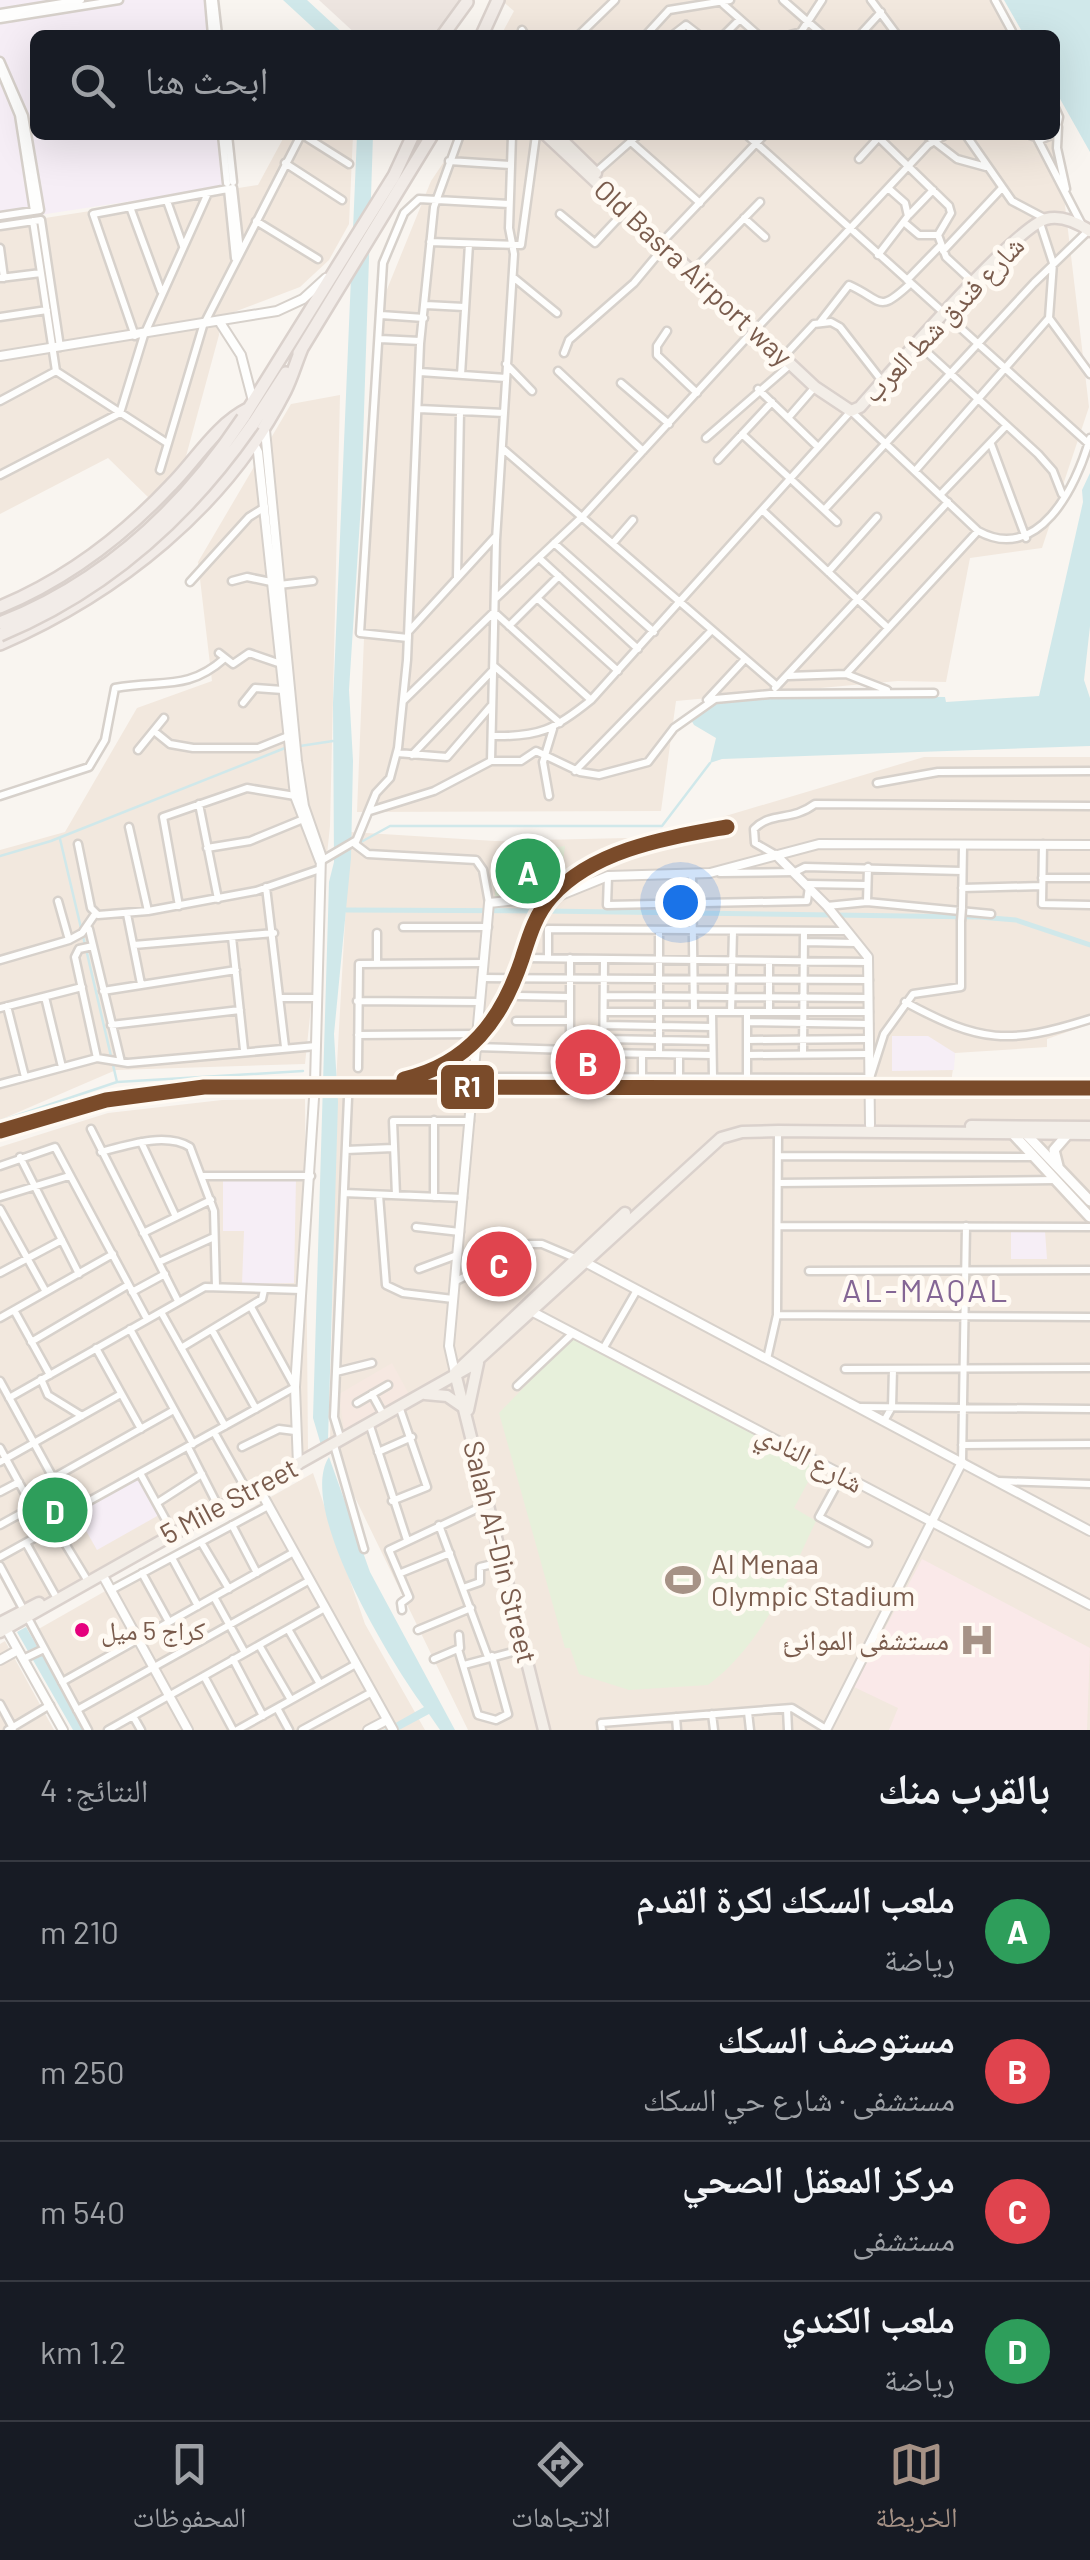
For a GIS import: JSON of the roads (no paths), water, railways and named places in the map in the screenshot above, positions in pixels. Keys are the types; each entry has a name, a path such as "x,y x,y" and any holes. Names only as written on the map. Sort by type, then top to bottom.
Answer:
{"highway":[{"path":"486,30 498,0"},
{"path":"447,30 467,1"},
{"path":"455,30 467,1"},
{"path":"0,623 93,574 148,532 248,421 251,406 394,176 408,140"},
{"path":"0,644 58,616 156,549 189,520 275,408 345,260 380,220 429,140"},
{"path":"0,635 94,586 155,540 203,491 302,348"},
{"path":"0,606 41,587 137,518 194,462 225,422 251,406"},
{"path":"137,518 140,538 156,549"},
{"path":"41,587 58,616"}],"main road":[{"name":"Old Basra Airport way","path":"551,140 756,328"},
{"name":"Old Basra Airport way","path":"564,140 664,244 846,410"},
{"name":"شارع فندق شط العرب","path":"846,410 882,381 974,283 1043,221 1087,229"},
{"name":"Old Basra Airport way","path":"789,359 815,387 846,410"},
{"path":"455,1373 713,1136 749,1125 1021,1133 1090,1126"},
{"path":"1021,1133 1034,1157 1086,1203 1090,1217"},
{"path":"1021,1133 1059,1177"},
{"path":"455,1373 482,1356 579,1260 710,1145 731,1134 1090,1134"},
{"path":"1059,1177 1054,1150 1066,1134"},
{"path":"466,1415 471,1381 482,1356"},
{"name":"5 Mile Street","path":"25,1615 217,1504 370,1426 455,1373"},
{"name":"Salah Al-Din Street","path":"455,1373 544,1730"},
{"path":"424,1394 447,1396 466,1415"},
{"name":"5 Mile Street","path":"2,1625 102,1574 254,1487"}],"street":[{"path":"0,16 82,0"},
{"path":"0,16 120,0"},
{"path":"211,0 214,30"},
{"path":"584,30 615,0"},
{"path":"783,0 817,30"},
{"path":"801,30 822,0"},
{"path":"871,0 894,30"},
{"path":"994,0 1011,30"},
{"path":"651,30 669,10 726,2 752,30"},
{"path":"865,30 881,12"},
{"path":"729,30 740,19"},
{"path":"0,61 24,116 37,211"},
{"path":"0,70 19,115 37,211"},
{"path":"225,140 236,261"},
{"path":"160,470 203,326 299,140"},
{"path":"310,140 349,164"},
{"path":"95,914 127,914 218,899 266,887 320,865 351,844 376,792 390,778 398,753 403,701 420,341 434,200 458,140"},
{"path":"491,761 496,536 512,277 512,140"},
{"path":"430,242 512,246 522,242 535,140"},
{"path":"492,736 528,738 557,726 591,700 789,480 846,410 978,530 1002,542 1026,538 1044,524 1089,441 1004,371 753,140"},
{"path":"564,353 568,340 634,283 664,244 759,140"},
{"path":"859,158 875,140"},
{"path":"883,140 910,164 951,213 938,235 942,248 974,283"},
{"path":"932,140 957,159 987,167"},
{"path":"494,600 584,515 910,164 939,140"},
{"path":"914,471 1049,318 1053,263 1043,221 1017,206 969,140"},
{"path":"824,510 1087,229 1035,140"},
{"path":"1056,140 1067,195"},
{"path":"595,172 631,142 700,203"},
{"path":"448,161 512,165"},
{"path":"285,163 342,200"},
{"path":"140,335 94,214 208,193 229,185"},
{"path":"229,185 234,188 240,252"},
{"path":"888,188 905,203 907,220 918,236 938,235"},
{"path":"706,438 789,359 849,285 881,303 890,302 1002,188"},
{"path":"878,255 933,190"},
{"path":"0,475 120,412 140,335 208,193"},
{"path":"408,635 360,633 383,262 404,213 420,199 510,204"},
{"path":"167,200 183,246"},
{"path":"695,269 760,202"},
{"path":"130,208 161,293"},
{"path":"0,216 37,211"},
{"path":"560,214 595,243 625,211"},
{"path":"744,218 764,237"},
{"path":"0,226 40,220 56,371"},
{"path":"33,221 56,348"},
{"path":"256,221 318,259"},
{"path":"461,375 469,244"},
{"path":"0,248 2,278 41,273"},
{"path":"0,356 221,324 289,308 345,260"},
{"path":"512,277 557,314"},
{"path":"426,305 464,306"},
{"path":"0,316 47,310"},
{"path":"381,315 424,318"},
{"path":"1049,318 1090,374"},
{"path":"821,321 840,327 882,381"},
{"path":"221,324 246,366 253,388 251,406"},
{"path":"667,331 656,346 657,355 697,393"},
{"path":"380,339 420,341"},
{"path":"917,342 1054,471 1062,495"},
{"path":"506,364 512,365 532,391"},
{"path":"558,370 643,451"},
{"path":"56,371 167,442"},
{"path":"3,398 56,371"},
{"path":"420,372 506,378"},
{"path":"621,382 668,424"},
{"path":"788,418 815,387"},
{"path":"758,389 818,447"},
{"path":"718,460 772,402"},
{"path":"275,408 264,436 275,584 302,794 320,865 319,998 295,1388 298,1464"},
{"path":"419,409 504,413"},
{"path":"457,578 460,411"},
{"path":"940,495 1006,426"},
{"path":"742,434 838,522"},
{"path":"992,444 1026,538"},
{"path":"248,446 254,445 258,452 268,507"},
{"path":"502,448 777,686"},
{"path":"770,694 948,502"},
{"path":"190,582 249,517 268,507"},
{"path":"762,510 887,627"},
{"path":"828,572 877,517"},
{"path":"614,542 633,520"},
{"path":"846,674 978,530"},
{"path":"408,635 496,536"},
{"path":"554,543 654,632"},
{"path":"538,558 638,649"},
{"path":"509,626 559,576"},
{"path":"232,581 247,577 275,584 313,581"},
{"path":"537,598 618,671"},
{"path":"403,701 494,612"},
{"path":"494,612 591,700"},
{"path":"576,770 711,630"},
{"path":"0,796 89,766 105,740 115,688 153,682 173,686 204,676 222,656 235,664 249,652 283,664"},
{"path":"370,811 434,791 491,761 516,762 533,752 599,775 648,762 671,732 703,705 745,659"},
{"path":"283,664 282,690 295,796 320,865"},
{"path":"493,668 557,726"},
{"path":"412,754 493,668"},
{"path":"787,676 846,674 890,692"},
{"path":"243,703 255,688 282,690"},
{"path":"703,705 716,699 770,694 934,693"},
{"path":"398,753 447,757 492,705"},
{"path":"138,750 164,718"},
{"path":"549,796 544,753 557,726"},
{"path":"154,732 170,744 193,748 258,748 288,736"},
{"path":"877,783 938,772 1090,771"},
{"path":"179,906 162,819 252,788 295,796"},
{"path":"199,804 218,899"},
{"path":"870,1126 869,962 795,872 754,842 754,829 767,819 800,816 814,804 1090,806"},
{"path":"207,848 244,842 302,820"},
{"path":"129,827 148,911"},
{"path":"0,960 70,940 82,933 95,914 78,844"},
{"path":"351,844 368,854 476,860 484,870 488,924 449,1346 455,1373"},
{"path":"710,873 819,844 1090,845"},
{"path":"1043,844 1042,904 1090,905"},
{"path":"870,1078 881,1040 905,1002 919,990 961,986 963,846"},
{"path":"489,906 561,895 608,876 795,872 805,867 962,871"},
{"path":"867,902 868,867"},
{"path":"692,875 694,1012"},
{"path":"608,876 607,905 806,901 808,886"},
{"path":"962,888 1090,878"},
{"path":"808,886 867,885"},
{"path":"266,887 286,1047"},
{"path":"58,900 70,940"},
{"path":"828,908 867,902 991,914"},
{"path":"127,914 141,984"},
{"path":"404,927 488,924"},
{"path":"548,958 548,929 842,928"},
{"path":"90,929 121,1062"},
{"path":"659,930 659,1054"},
{"path":"731,1012 733,930"},
{"path":"803,1054 804,931"},
{"path":"377,932 377,962"},
{"path":"134,945 274,933"},
{"path":"232,937 244,1050"},
{"path":"804,942 856,944"},
{"path":"93,946 74,955 97,1058"},
{"path":"524,958 869,962"},
{"path":"570,958 570,1078"},
{"path":"603,1078 604,958"},
{"path":"768,1012 769,960"},
{"path":"358,1068 357,966 377,962 484,963"},
{"path":"104,990 236,970"},
{"path":"482,978 869,980"},
{"path":"25,1077 3,1007 82,987"},
{"path":"518,996 570,997"},
{"path":"604,996 869,998"},
{"path":"45,997 62,1067"},
{"path":"282,998 319,998"},
{"path":"357,1001 480,1002"},
{"path":"905,1002 958,1030 993,1037 1048,1032 1090,1019"},
{"path":"111,1024 240,1010"},
{"path":"604,1012 869,1012"},
{"path":"712,1012 713,1078"},
{"path":"746,1078 747,1012"},
{"path":"516,1021 570,1021"},
{"path":"747,1022 868,1024"},
{"path":"604,1025 712,1026"},
{"path":"358,1035 477,1034"},
{"path":"604,1039 712,1040"},
{"path":"747,1040 868,1039"},
{"path":"0,1084 97,1058 121,1062 316,1046"},
{"path":"476,1047 570,1050"},
{"path":"604,1053 712,1055"},
{"path":"642,1054 642,1078"},
{"path":"747,1054 868,1054"},
{"path":"679,1055 679,1078"},
{"path":"474,1077 870,1078"},
{"path":"348,1098 334,1417 364,1549"},
{"path":"434,1120 434,1197"},
{"path":"396,1196 393,1121 470,1121"},
{"path":"91,1128 178,1302"},
{"path":"767,1359 777,1315 778,1131"},
{"path":"101,1152 141,1142 188,1145 211,1200 216,1287"},
{"path":"141,1142 176,1217"},
{"path":"0,1166 53,1146 148,1319"},
{"path":"346,1150 392,1148"},
{"path":"778,1156 1034,1157"},
{"path":"20,1157 79,1274"},
{"path":"0,1197 69,1176"},
{"path":"202,1176 310,1176"},
{"path":"778,1184 1059,1177"},
{"path":"344,1193 463,1198"},
{"path":"379,1196 386,1284 403,1293 453,1299"},
{"path":"144,1233 211,1200"},
{"path":"1068,1227 1086,1203"},
{"path":"0,1209 46,1292"},
{"path":"778,1226 1090,1227"},
{"path":"602,1730 602,1723 787,1708 826,1729 962,1462 966,1226"},
{"path":"416,1228 460,1232"},
{"path":"158,1262 214,1237"},
{"path":"0,1273 62,1240"},
{"path":"456,1282 530,1244 542,1244 637,1290 1090,1530"},
{"path":"0,1318 114,1254"},
{"path":"419,1269 458,1254"},
{"path":"809,1271 1090,1270"},
{"path":"31,1342 130,1288 164,1274"},
{"path":"9,1398 204,1287 301,1290"},
{"path":"181,1348 262,1299 264,1290"},
{"path":"603,1349 637,1290"},
{"path":"251,1306 295,1388"},
{"path":"14,1310 50,1375"},
{"name":"شارع النادي","path":"531,1311 1090,1605"},
{"path":"161,1312 225,1426"},
{"path":"777,1315 1090,1316"},
{"path":"130,1329 174,1410 217,1504"},
{"path":"212,1330 256,1409"},
{"path":"517,1386 573,1333"},
{"path":"96,1348 141,1429"},
{"path":"336,1372 372,1363"},
{"path":"845,1369 1090,1368"},
{"path":"884,1421 892,1407 892,1369"},
{"path":"41,1380 48,1394 82,1416"},
{"path":"0,1383 74,1516 0,1557"},
{"path":"357,1402 388,1386"},
{"path":"71,1511 295,1388"},
{"path":"3,1460 122,1394"},
{"path":"372,1394 385,1417"},
{"path":"858,1407 1090,1408"},
{"path":"392,1501 428,1487 400,1409"},
{"path":"53,1478 174,1410"},
{"path":"370,1426 407,1540"},
{"path":"242,1447 279,1429 296,1430"},
{"path":"214,1432 268,1506 393,1730"},
{"path":"378,1452 412,1438"},
{"path":"962,1444 1090,1444"},
{"path":"0,1448 3,1460 46,1532"},
{"path":"140,1473 172,1530"},
{"path":"157,1503 202,1474"},
{"path":"842,1475 819,1517 868,1544"},
{"path":"997,1481 1090,1484"},
{"path":"0,1492 19,1482"},
{"path":"0,1525 60,1492"},
{"path":"402,1610 401,1603 410,1596 390,1550 488,1504"},
{"path":"111,1590 268,1506"},
{"path":"232,1525 258,1573"},
{"path":"439,1525 490,1656 507,1718 478,1715 458,1649 459,1635"},
{"path":"55,1527 86,1578"},
{"path":"201,1542 229,1589"},
{"path":"26,1543 54,1595"},
{"path":"62,1682 294,1552"},
{"path":"401,1574 450,1553"},
{"path":"172,1558 198,1606"},
{"path":"463,1588 480,1582 482,1566 502,1562"},
{"path":"0,1566 88,1730"},
{"path":"102,1574 188,1730"},
{"path":"142,1574 169,1622"},
{"path":"77,1710 310,1580"},
{"path":"214,1597 245,1653"},
{"path":"108,1730 325,1608"},
{"path":"418,1630 471,1608"},
{"path":"2,1625 64,1730"},
{"path":"288,1629 320,1684"},
{"path":"260,1645 291,1700"},
{"path":"23,1660 44,1648"},
{"path":"434,1659 458,1649"},
{"path":"464,1665 524,1649"},
{"path":"0,1660 18,1650"},
{"path":"233,1660 263,1716"},
{"path":"204,1676 235,1730 356,1664"},
{"path":"302,1730 372,1692"},
{"path":"0,1704 10,1729 50,1705"},
{"path":"276,1708 289,1730"},
{"path":"787,1708 788,1730"},
{"path":"748,1712 750,1730"},
{"path":"712,1714 714,1730"},
{"path":"133,1716 142,1730"},
{"path":"676,1717 677,1730"},
{"path":"368,1730 387,1720"},
{"path":"640,1720 641,1730"}],"water":[{"path":"283,0 307,0 340,30 316,30"},
{"path":"1004,0 1090,0 1090,152 1060,99 1060,30 1021,30"},
{"path":"357,140 373,140 361,504 349,690 353,761 351,858 334,1034 338,1102 328,1440 321,1445 313,1418 329,882 334,862 333,703"},
{"path":"1090,473 1090,626 1084,680 1090,698 1090,746 722,759 710,763 716,738 694,725 690,718 710,703 761,695 945,697 946,702 1039,696 1083,502 1082,490"},
{"path":"329,1457 370,1572 455,1730 440,1730 429,1714 399,1730 383,1730 424,1707 371,1622 336,1546 325,1511 322,1480"},
{"path":"26,1627 85,1730 73,1730 17,1632"}],"waterway":[{"path":"300,746 333,741"},
{"path":"0,856 51,841 285,748"},
{"path":"361,842 390,826 662,826 710,763"},
{"path":"60,839 81,928"},
{"path":"346,910 537,911"},
{"path":"544,911 979,917 1016,920 1090,945"},
{"path":"83,936 117,1082"},
{"path":"0,1121 117,1082 303,1071"}],"place":[{"name":"ملعب السكك لكرة القدم","path":"528,871"},
{"name":"مستوصف السكك","path":"588,1062"},
{"name":"مركز المعقل الصحي","path":"499,1264"},
{"name":"ملعب الكندي","path":"55,1510"},
{"name":"Al Menaa Olympic Stadium","path":"683,1580"},
{"name":"كراج 5 ميل","path":"82,1630"},
{"name":"مستشفى الموانئ","path":"977,1640"}],"district":[{"name":"AL-MAQAL","path":"926,1291"}]}
